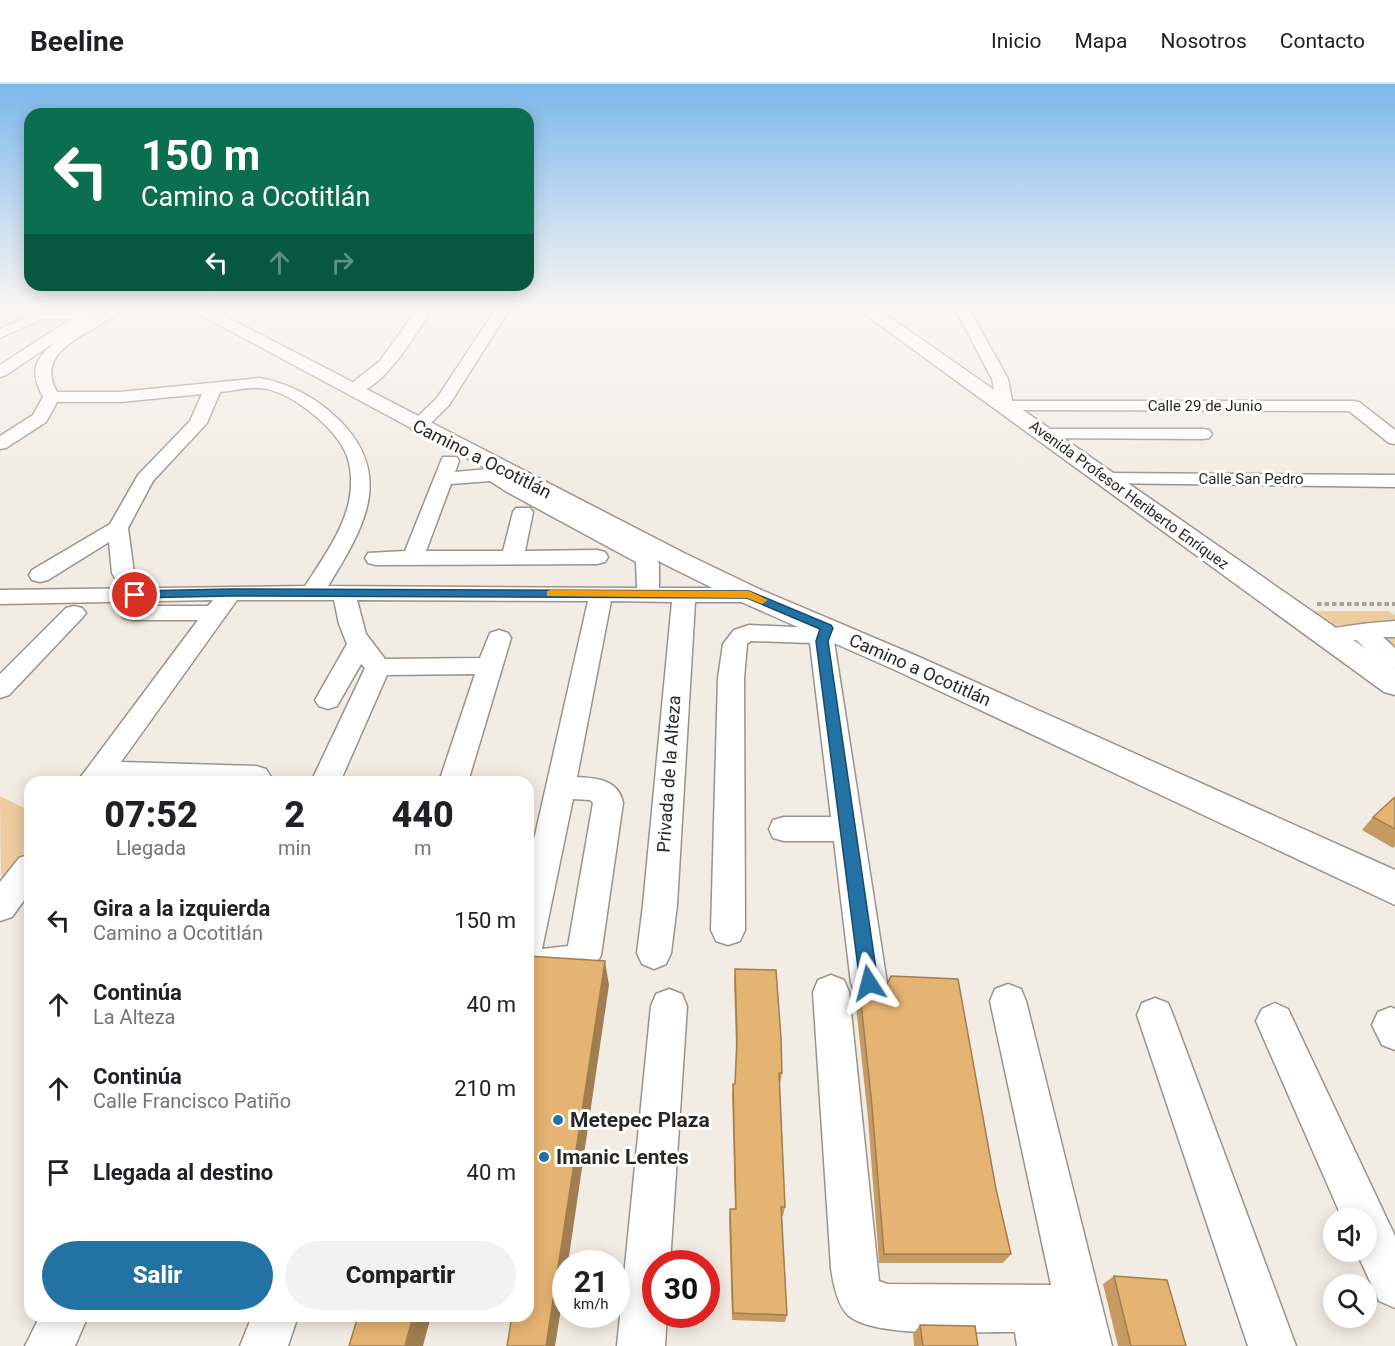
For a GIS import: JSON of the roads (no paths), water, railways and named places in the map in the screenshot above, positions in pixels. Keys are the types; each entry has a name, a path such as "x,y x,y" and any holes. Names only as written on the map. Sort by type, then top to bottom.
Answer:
{"main road":[{"name":"Camino a Ocotitlán","path":"307,366 502,473 824,632 1395,888"},
{"name":"Avenida Profesor Heriberto Enríquez","path":"947,366 1395,684"}],"street":[{"path":"44,366 42,371 43,381 51,397"},
{"path":"353,390 374,377 384,366"},
{"path":"418,426 443,401 466,366"},
{"path":"993,366 1000,379 1004,406"},
{"path":"51,397 120,397 260,383 288,392 312,405 328,418 355,449 359,460 360,484 356,514 346,537 312,593"},
{"path":"40,575 118,528 145,479 198,423 213,388"},
{"path":"0,444 40,418 51,397"},
{"name":"Calle 29 de Junio","path":"1004,406 1353,406 1395,439"},
{"path":"1045,434 1203,434"},
{"path":"413,558 447,470 502,473 514,488 646,558 648,594"},
{"name":"Calle San Pedro","path":"1107,479 1395,481"},
{"path":"512,558 523,512"},
{"path":"118,528 123,573"},
{"path":"376,558 597,557"},
{"path":"3,602 74,613 222,603 312,593 749,595"},
{"path":"534,914 601,593"},
{"path":"345,594 349,624 359,644 378,667"},
{"name":"Privada de la Alteza","path":"654,953 660,905 684,594"},
{"path":"3,602 222,603"},
{"path":"95,776 222,603"},
{"path":"0,689 74,613"},
{"path":"1328,637 1361,631 1395,629"},
{"path":"1361,631 1395,662"},
{"path":"728,930 731,678 734,642 741,635 749,633 824,632 846,829 854,1268 859,1294 871,1305 1038,1328 1084,1328 1008,1000"},
{"path":"455,776 499,638"},
{"path":"328,700 359,644"},
{"path":"378,667 490,666"},
{"path":"328,776 378,667"},
{"path":"534,963 576,962 584,954 587,946 608,798 596,789 561,787"},
{"path":"784,829 846,829"},
{"path":"0,907 24,875"},
{"path":"641,1346 669,1006"},
{"path":"1155,1015 1272,1346"},
{"path":"1275,1021 1359,1208"},
{"path":"1377,1247 1395,1285"},
{"path":"49,1346 61,1322"},
{"path":"264,1346 273,1322"}],"place":[{"name":"Metepec Plaza","path":"558,1120"},
{"name":"Imanic Lentes","path":"544,1157"}]}
